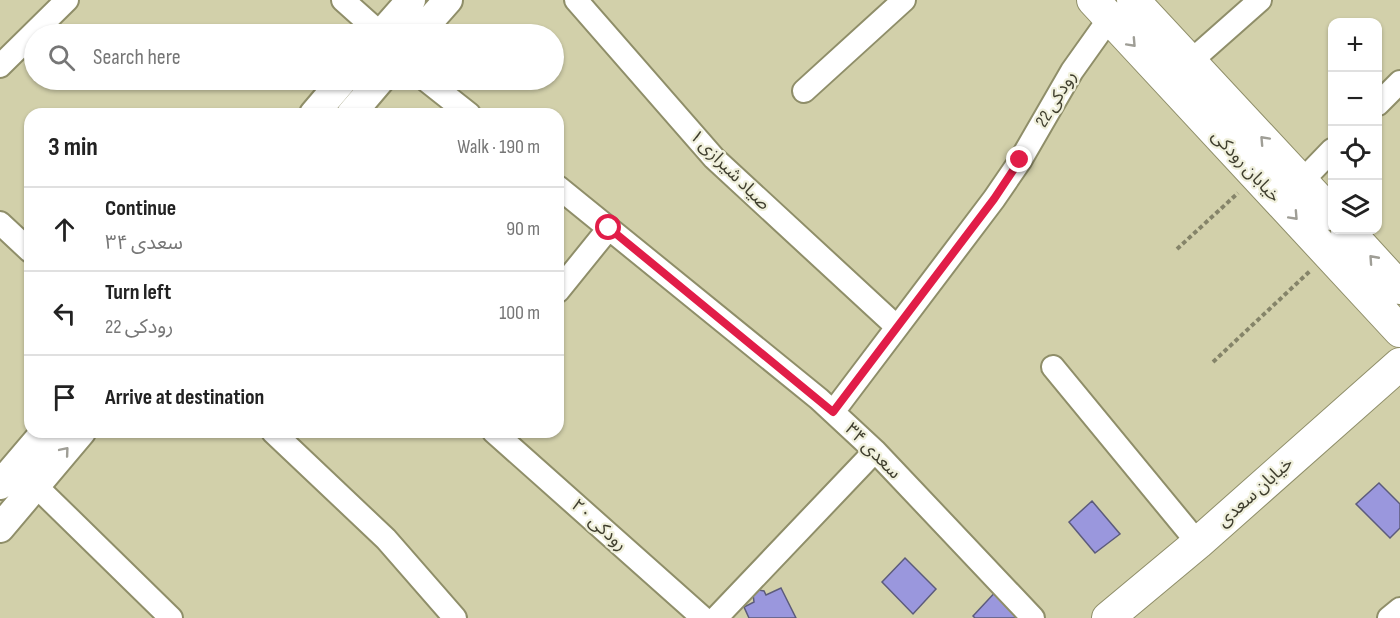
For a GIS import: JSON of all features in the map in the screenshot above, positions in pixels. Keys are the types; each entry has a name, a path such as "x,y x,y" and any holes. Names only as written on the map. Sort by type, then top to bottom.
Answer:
{"main road":[{"name":"خیابان رودکی","path":"1133,0 1328,210"},
{"name":"خیابان رودکی","path":"1110,6 1256,177 1337,242 1400,288"},
{"name":"خیابان رودکی","path":"1337,242 1400,331"},
{"name":"خیابان سعدی","path":"1108,618 1198,543 1400,364"}],"street":[{"path":"43,24 67,0"},
{"path":"343,0 370,24"},
{"path":"390,24 411,0"},
{"path":"427,24 448,0"},
{"name":"صیاد شیرازی ۱","path":"576,0 714,158 897,327"},
{"path":"804,91 904,0"},
{"path":"1191,61 1260,0"},
{"name":"رودکی 22","path":"833,412 994,199 1020,160 1110,6"},
{"path":"0,66 24,42"},
{"path":"1382,99 1400,81"},
{"path":"319,108 334,90"},
{"path":"356,108 371,90"},
{"path":"439,90 461,108"},
{"path":"1302,181 1328,154"},
{"name":"سعدی ۳۴","path":"564,192 833,412 874,451 1033,618"},
{"path":"0,223 24,245"},
{"path":"564,284 609,228"},
{"path":"1053,367 1198,543"},
{"path":"4,471 39,438"},
{"path":"0,528 76,438"},
{"path":"279,438 386,539 455,618"},
{"name":"رودکی ۲۰","path":"501,438 703,618"},
{"path":"716,618 874,451"},
{"path":"36,486 171,618"},
{"path":"1389,618 1400,609"}],"path":[{"path":"1177,249 1256,177"},
{"path":"1213,362 1337,242"}],"building":[{"path":"1379,483 1400,504 1400,528 1390,538 1356,504"},
{"path":"1092,501 1120,534 1095,553 1069,522"},
{"path":"905,558 936,589 913,614 882,582"},
{"path":"1000,587 1030,618 975,618 973,616"},
{"path":"781,588 796,618 749,618 744,607 754,602 753,594 759,590 764,591 766,595"}],"route":[{"path":"609,228 833,412 994,199 1020,160"}]}
